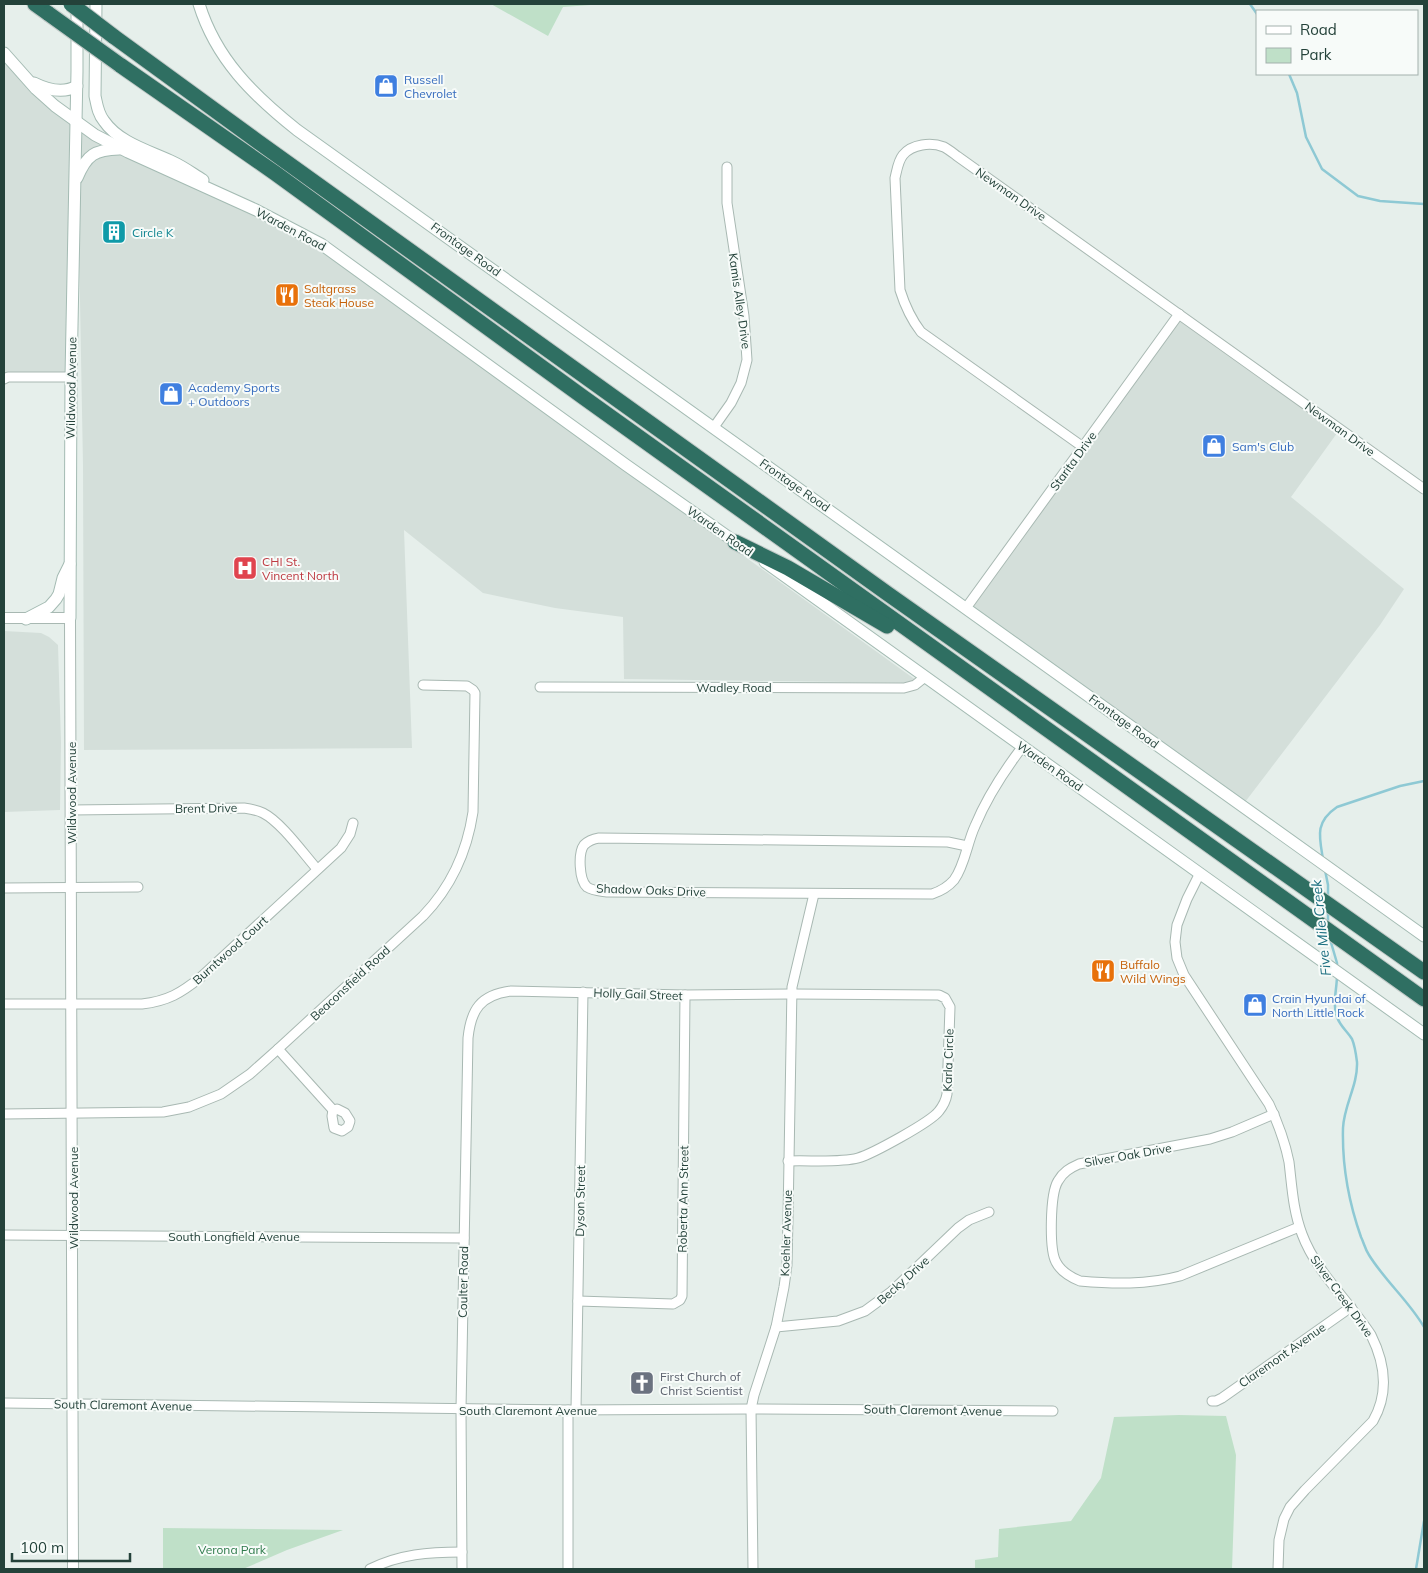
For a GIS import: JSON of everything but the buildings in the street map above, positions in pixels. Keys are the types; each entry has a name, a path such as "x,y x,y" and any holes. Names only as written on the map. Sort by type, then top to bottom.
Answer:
{"highway":[{"path":"35,4 275,173 591,403 1424,999"},
{"path":"74,11 113,36 888,594 1424,972"},
{"path":"735,542 788,568 964,671"}],"main road":[{"name":"Wildwood Avenue","path":"70,618 71,377 77,86 74,11 77,4"},
{"path":"96,4 95,96 103,120 112,131 123,139 176,163 240,203"},
{"name":"Frontage Road","path":"199,4 213,40 230,65 246,85 282,118 1424,936"},
{"name":"Warden Road","path":"4,53 55,106 95,135 120,149 282,223 321,244 626,465 1424,1034"},
{"path":"29,80 43,88 63,91 70,91 77,86"},
{"path":"74,184 81,168 90,156 101,150 120,149"},
{"path":"26,618 49,607 56,599 59,594 62,578 71,562"}],"street":[{"name":"Newman Drive","path":"1083,447 921,332 912,319 904,304 900,290 895,178 902,156 909,150 932,144 944,147 1424,489"},
{"name":"Kamis Alley Drive","path":"714,427 742,384 747,360 744,316 727,204 727,167"},
{"name":"Starita Drive","path":"966,608 1179,314"},
{"path":"5,377 71,377"},
{"path":"4,618 70,618"},
{"name":"Wildwood Avenue","path":"70,618 73,1569"},
{"name":"Wadley Road","path":"540,687 904,688 916,685 925,677"},
{"name":"Beaconsfield Road","path":"4,1114 163,1112 202,1103 227,1091 278,1049 428,911 445,889 461,861 469,837 473,812 475,693 474,690 467,686 423,685"},
{"name":"Shadow Oaks Drive","path":"967,846 948,842 596,838 590,841 582,850 581,878 588,888 607,892 932,894 941,891 953,881 963,861 983,806 1022,746"},
{"name":"Brent Drive","path":"71,810 254,809 276,822 317,869"},
{"name":"Burntwood Court","path":"4,1004 142,1004 156,1003 177,995 201,977 340,848 350,834 353,823"},
{"name":"Silver Creek Drive","path":"1200,873 1176,925 1175,942 1177,958 1184,976 1274,1114 1286,1147 1294,1208 1300,1227 1313,1256 1371,1334 1381,1358 1384,1384 1381,1405 1367,1429 1290,1507 1284,1519 1279,1540 1278,1569"},
{"path":"4,888 138,887"},
{"name":"Koehler Avenue","path":"753,1569 751,1408 776,1327 787,1265 792,987 814,894"},
{"name":"Holly Gail Street","path":"485,1000 495,994 511,991 685,995 792,994"},
{"name":"Dyson Street","path":"568,1569 572,1410 578,1301 583,992"},
{"name":"Karla Circle","path":"788,1160 849,1160 859,1158 935,1116 944,1103 947,1094 950,1007 945,998 939,995 792,994"},
{"name":"Roberta Ann Street","path":"578,1301 673,1304 677,1303 682,1296 685,995"},
{"name":"Coulter Road","path":"462,1569 461,1409 468,1038 473,1013 485,1000"},
{"path":"278,1049 333,1110"},
{"name":"Silver Oak Drive","path":"1274,1114 1210,1139 1079,1164 1068,1169 1055,1186 1053,1198 1053,1255 1061,1270 1080,1281 1146,1283 1180,1276 1300,1227"},
{"name":"Becky Drive","path":"776,1327 838,1321 865,1311 891,1292 968,1220 989,1212"},
{"name":"South Longfield Avenue","path":"4,1235 464,1238"},
{"name":"Claremont Avenue","path":"1212,1401 1222,1398 1351,1307"},
{"name":"South Claremont Avenue","path":"4,1403 572,1410 751,1408 1053,1411"},
{"path":"370,1569 406,1555 462,1552"}],"shaded area":[{"path":"4,52 76,121 282,223 920,683 624,679 623,617 555,608 483,593 404,530 412,748 84,750 83,465 77,136 71,377 4,378"},
{"path":"1179,314 1340,429 1291,497 1404,589 1380,625 1242,806 966,608"},
{"path":"4,631 41,633 58,645 61,742 60,810 4,812"}],"green space":[{"path":"491,4 604,4 563,7 548,36"},
{"path":"1226,1416 1236,1455 1232,1569 975,1569 975,1560 998,1557 999,1529 1071,1521 1101,1478 1114,1417"},
{"name":"Verona Park","path":"163,1528 343,1530 287,1550 243,1569 163,1569"}],"waterway":[{"name":"Five Mile Creek","path":"1250,4 1256,13"},
{"name":"Five Mile Creek","path":"1289,75 1297,93 1306,137 1322,169 1358,196 1380,201 1424,204"},
{"name":"Five Mile Creek","path":"1323,859 1320,830 1325,818 1337,807 1400,786 1424,781"},
{"name":"Five Mile Creek","path":"1325,870 1328,896"},
{"name":"Five Mile Creek","path":"1328,912 1328,924"},
{"name":"Five Mile Creek","path":"1330,939 1337,967"},
{"name":"Five Mile Creek","path":"1337,975 1335,1002 1337,1017 1352,1039 1357,1062 1357,1070 1343,1128 1345,1170 1353,1211 1369,1255 1424,1327"},
{"name":"Five Mile Creek","path":"1416,1569 1424,1521"}],"place":[{"name":"Russell Chevrolet","path":"386,86"},
{"name":"Circle K","path":"114,232"},
{"name":"Saltgrass Steak House","path":"287,295"},
{"name":"Academy Sports + Outdoors","path":"171,394"},
{"name":"Sam's Club","path":"1214,446"},
{"name":"CHI St. Vincent North","path":"245,568"},
{"name":"Buffalo Wild Wings","path":"1103,971"},
{"name":"Crain Hyundai of North Little Rock","path":"1255,1005"},
{"name":"First Church of Christ Scientist","path":"642,1383"}]}
